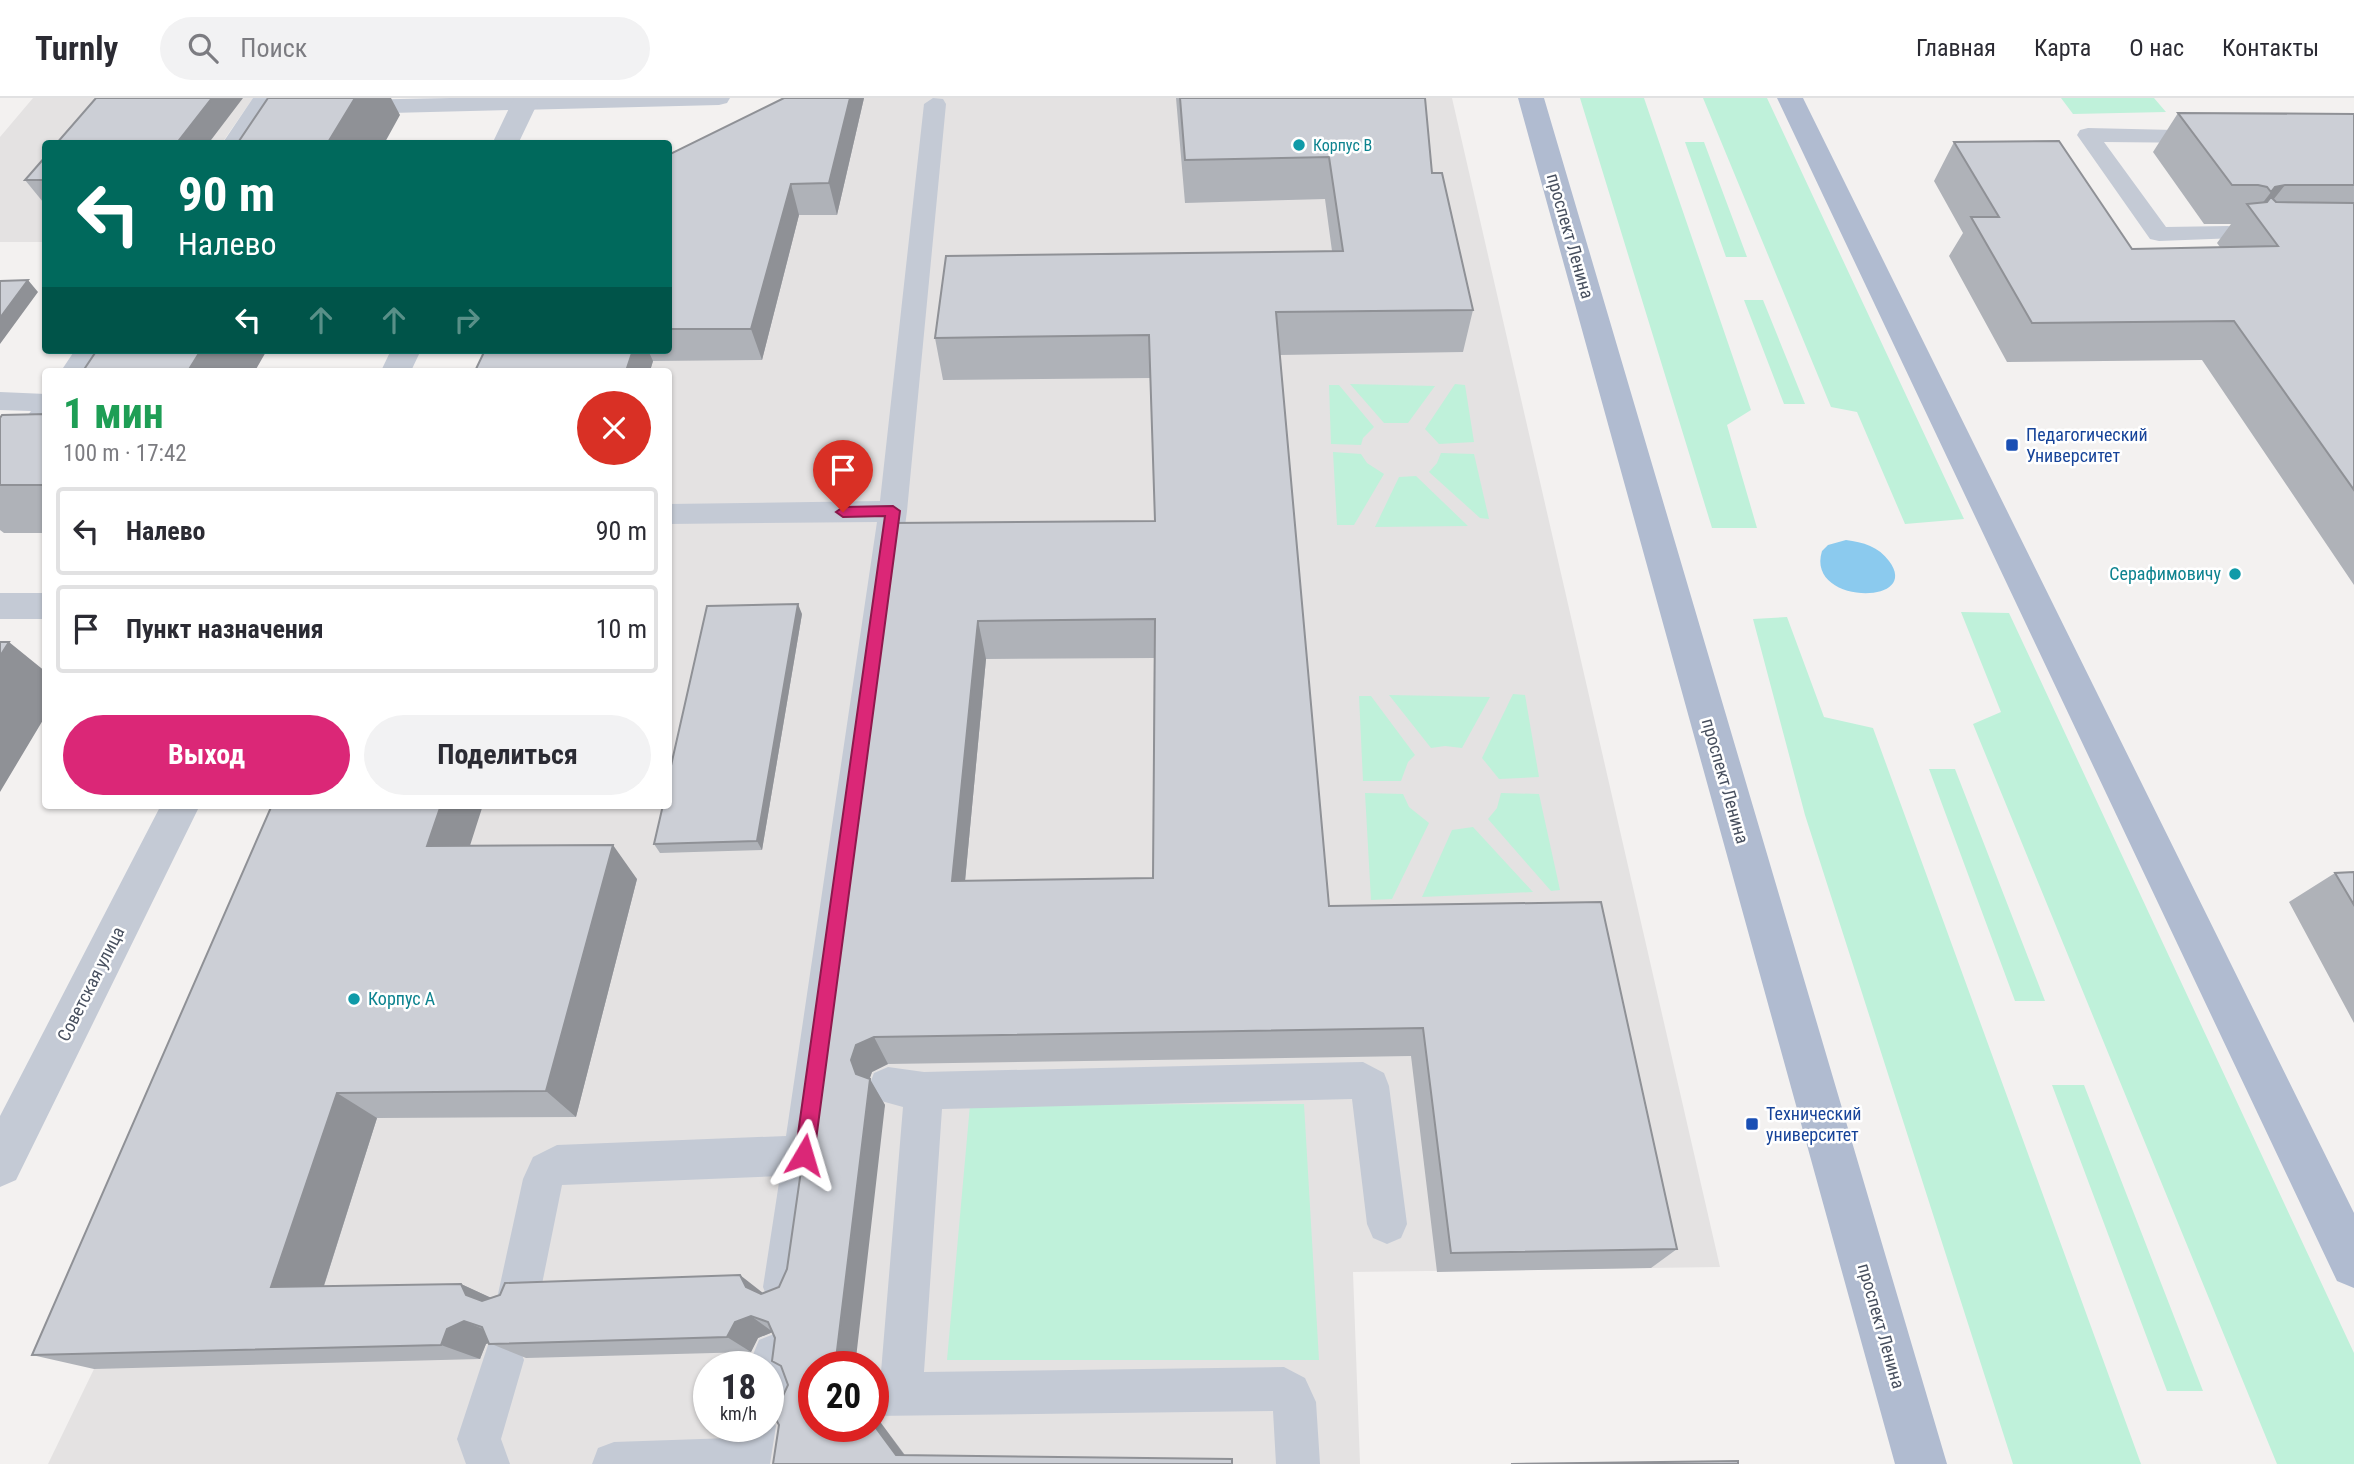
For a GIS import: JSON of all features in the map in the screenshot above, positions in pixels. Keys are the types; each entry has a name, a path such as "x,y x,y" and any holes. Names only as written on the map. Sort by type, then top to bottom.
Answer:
{"main road":[{"name":"проспект Ленина","path":"1531,98 1921,1464"},
{"path":"1790,98 2354,1264"}],"street":[{"path":"507,140 526,100"},
{"path":"0,606 42,606"},
{"name":"Советская улица","path":"0,1164 179,809"}],"lane":[{"path":"336,108 526,100 719,98"},
{"path":"784,1287 804,1155 820,1086 893,511 935,104"},
{"path":"237,140 268,106"},
{"path":"2228,233 2159,233 2088,135 2234,137"},
{"path":"0,401 42,403"},
{"path":"0,472 42,416"},
{"path":"672,514 893,511"},
{"path":"889,1362 906,1088 1363,1080 1370,1086 1387,1224"},
{"path":"519,1294 543,1179 547,1171 557,1165 804,1155"},
{"path":"488,1464 479,1439 503,1360"},
{"path":"889,1394 1284,1389 1290,1393 1294,1402 1298,1464"},
{"path":"614,1464 749,1460 752,1442"}],"shaded area":[{"path":"33,98 253,98 224,140 42,140 42,242 0,242 0,137"},
{"path":"838,98 1452,98 1720,1267 1353,1272 1360,1464 48,1464 94,1369 326,809 672,809 672,368 532,368 638,354 672,354 672,344"}],"green space":[{"path":"1580,98 1644,98 1751,410 1727,425 1757,528 1712,528"},
{"path":"1703,98 1767,98 1964,519 1905,524 1857,412 1831,407"},
{"path":"2061,98 2154,98 2166,112 2073,114"},
{"path":"1685,142 1704,142 1747,257 1726,257"},
{"path":"1744,300 1763,300 1805,404 1784,404"},
{"path":"1350,384 1435,386 1408,423 1384,423"},
{"path":"1455,384 1465,385 1474,442 1439,444 1425,429"},
{"path":"1329,385 1339,385 1374,427 1363,438 1361,445 1331,444"},
{"path":"1333,452 1361,454 1367,463 1384,474 1354,525 1337,525"},
{"path":"1441,453 1474,454 1489,519 1480,518 1429,472"},
{"path":"1416,476 1468,526 1375,527 1399,477"},
{"path":"1961,612 2009,613 2354,1353 2354,1464 2277,1464 1973,724 2001,712"},
{"path":"1787,617 1824,717 1873,728 2141,1464 2013,1464 1805,815 1753,619"},
{"path":"1513,694 1525,695 1539,777 1499,779 1482,758"},
{"path":"1389,695 1490,697 1462,748 1431,748"},
{"path":"1359,696 1371,696 1415,755 1408,762 1401,781 1363,781"},
{"path":"1929,769 1955,769 2045,1001 2015,1001"},
{"path":"1365,793 1403,794 1409,807 1429,823 1392,899 1371,900"},
{"path":"1501,793 1539,794 1560,890 1551,891 1488,819 1497,808"},
{"path":"1473,827 1533,892 1422,897 1452,830"},
{"path":"2052,1085 2084,1085 2203,1391 2167,1391"},
{"path":"1304,1104 1319,1360 947,1360 970,1105"}],"water":[{"path":"1846,540 1870,546 1885,556 1895,576 1890,586 1878,592 1862,593 1845,590 1830,582 1821,569 1822,551 1828,545"}],"building":[{"path":"96,98 212,98 179,140 59,140"},
{"path":"268,98 355,98 329,140 240,140"},
{"path":"784,98 850,98 829,183 791,184 751,329 672,329 672,153"},
{"path":"1180,98 1425,98 1432,173 1442,173 1473,310 1276,312 1329,906 1601,902 1677,1249 1451,1253 1423,1028 874,1037 856,1045 851,1060 856,1074 870,1079 837,1351 798,1351 798,1442 886,1442 896,1455 1232,1459 1232,1464 773,1464 776,1442 784,1442 784,1394 788,1385 784,1374 784,1351 773,1351 775,1338 768,1322 751,1316 735,1322 727,1337 489,1344 482,1327 464,1321 447,1329 441,1345 32,1355 270,809 440,809 427,846 613,845 546,1091 337,1093 271,1287 461,1284 466,1295 482,1301 500,1295 505,1283 740,1275 746,1287 761,1294 779,1287 787,1269 842,883 883,622 878,622 892,523 1155,521 1149,335 935,338 946,256 1343,251 1329,157 1185,160","holes":["1155,619 1153,878 952,881 978,621"]},
{"path":"2178,113 2354,114 2354,185 2285,185 2275,187 2271,192 2267,187 2258,185 2232,185"},
{"path":"2059,141 2132,249 2278,246 2247,204 2267,202 2271,197 2276,202 2354,203 2354,490 2234,321 2032,323 1971,217 1999,217 1954,142"},
{"path":"42,161 42,180 25,180"},
{"path":"28,280 0,318 0,281"},
{"path":"94,354 199,354 190,368 85,368"},
{"path":"483,354 632,354 627,368 476,368"},
{"path":"42,414 42,485 0,485 2,415"},
{"path":"798,604 757,841 654,844 662,809 672,809 672,761 707,606"},
{"path":"0,642 9,642 0,656"},
{"path":"2354,872 2354,905 2335,873"},
{"path":"1738,1461 1738,1464 1511,1464"}],"place":[{"name":"Корпус В","path":"1299,145"},
{"name":"Педагогический Университет","path":"2012,445"},
{"name":"Серафимовичу","path":"2235,574"},
{"name":"Корпус А","path":"354,999"},
{"name":"Технический университет","path":"1752,1124"}],"route":[{"path":"804,1155 893,511 843,512"}]}
